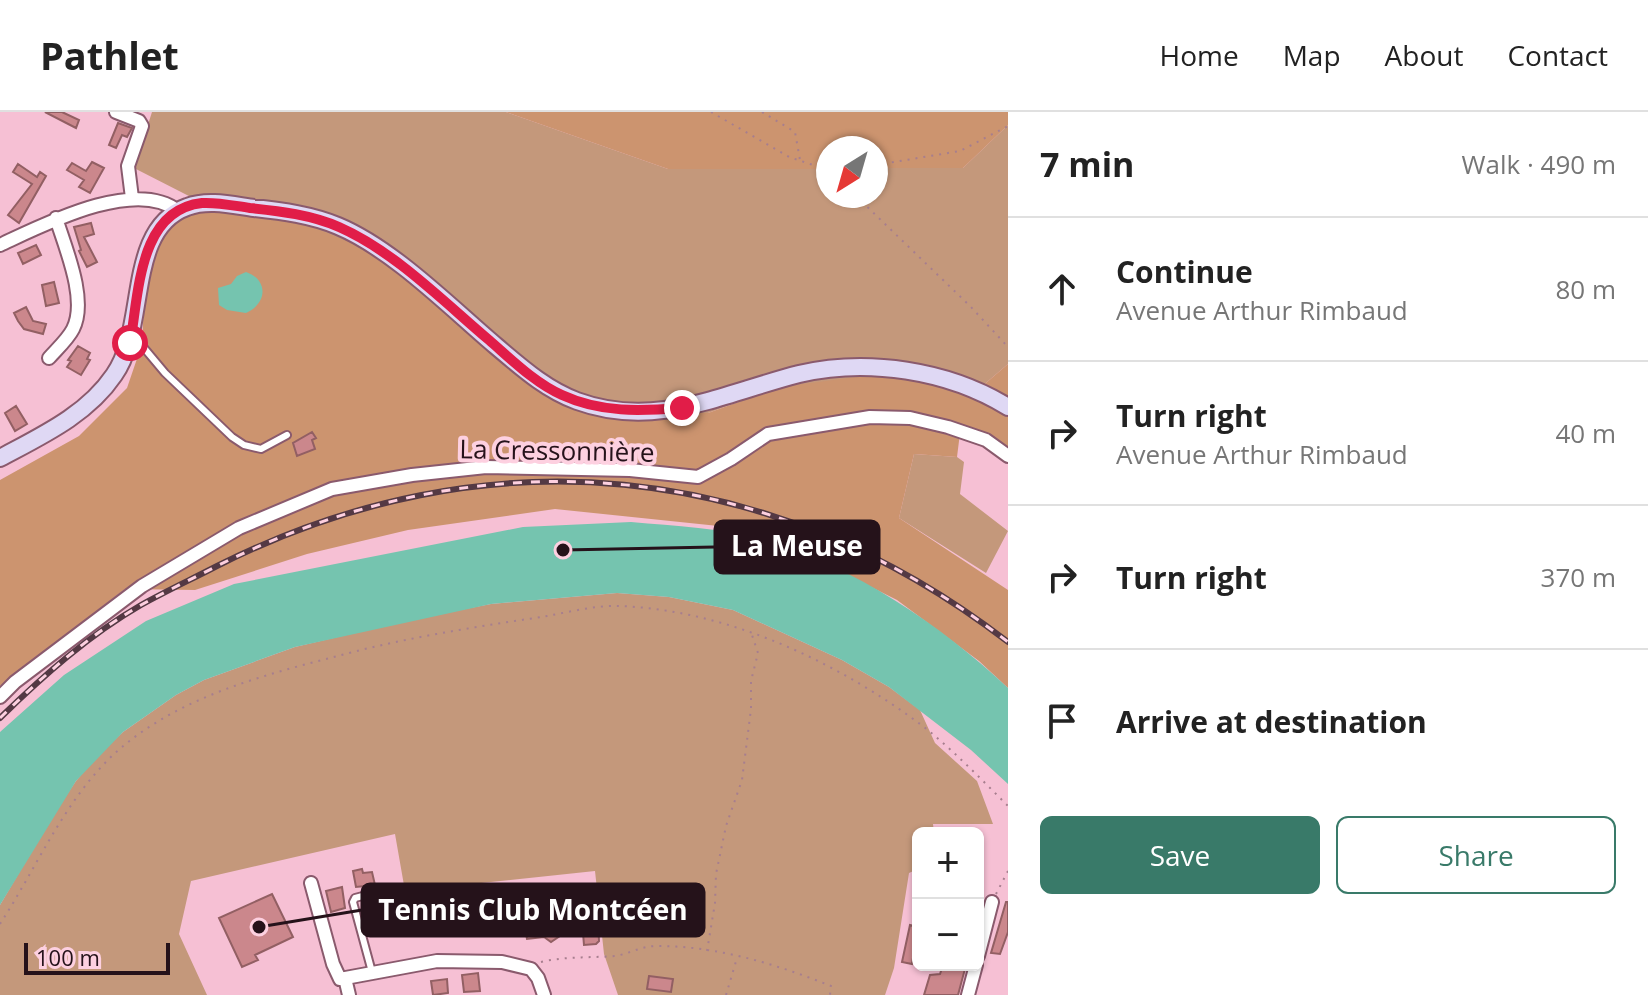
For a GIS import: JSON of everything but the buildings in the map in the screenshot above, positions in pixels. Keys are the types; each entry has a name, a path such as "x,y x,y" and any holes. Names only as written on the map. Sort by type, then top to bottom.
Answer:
{"street":[{"path":"116,112 139,121 142,126 128,166 132,198"},
{"path":"0,245 56,218 132,198 153,199 178,211"},
{"path":"0,458 87,405 114,376 127,352 132,333 147,249 166,219 178,211 204,203 287,212 337,226 353,234 393,261 531,375 561,394 594,406 627,411 682,408 802,373 867,366 913,372 944,381 993,398 1008,407"},
{"path":"49,358 73,329 78,312 73,274 56,218"},
{"name":"La Cressonnière","path":"0,697 15,682 142,586 239,528 332,489 412,475 486,467 630,470 698,477 768,434 870,417 910,418 948,427 986,440 1008,456"},
{"path":"311,883 340,979 437,961 502,962 531,969 544,995"},
{"path":"984,933 992,902"},
{"path":"968,995 974,971"},
{"path":"345,978 349,995"}],"lane":[{"path":"132,333 165,373 244,445 261,449 287,435"},
{"path":"372,973 353,902 355,898 374,893"}],"path":[{"path":"711,112 789,157 816,166"},
{"path":"762,112 795,132 801,161"},
{"path":"888,163 960,151 1008,126"},
{"path":"868,208 1008,347"},
{"path":"0,924 67,810 95,773 140,733 203,698 238,684 409,637 615,605 694,615 810,658 860,684 924,728 1008,807"},
{"path":"707,951 716,874 726,826 742,780 751,709 751,681 758,653 752,634"},
{"path":"992,902 1008,871"},
{"path":"531,969 536,963 549,960 620,955 635,948 655,946 707,951 768,963 831,986 830,995"},
{"path":"726,995 737,956"}],"shaded area":[{"path":"152,112 506,112 668,169 816,169 816,208 888,208 888,168 963,168 1008,125 1008,364 973,394 780,387 708,413 614,413 134,168"},
{"path":"506,112 1008,112 1008,125 963,168 888,168 888,136 816,136 816,169 668,169"},
{"path":"201,204 278,213 369,250 531,384 614,413 708,413 780,387 887,373 973,394 1008,364 1008,452 961,425 957,457 914,454 899,518 1008,590 1008,688 979,661 897,600 831,567 764,540 728,527 555,509 408,530 307,554 195,590 125,589 0,686 0,480 79,436 127,388 142,344 145,282 167,227"},
{"path":"246,272 262,286 258,304 246,313 227,310 219,305 218,288 231,284 237,276"},
{"path":"914,454 957,457 964,462 960,494 1008,531 986,573 899,518"},
{"path":"631,522 715,530 798,551 863,582 925,620 1008,688 1008,784 971,750 889,687 842,660 733,610 669,597 617,593 491,604 295,647 204,680 176,695 123,732 76,781 0,905 0,732 64,675 146,621 234,584 523,527"},
{"path":"617,593 669,597 733,610 842,660 889,687 920,710 935,743 977,781 993,824 912,827 912,872 909,873 894,968 885,995 618,995 604,954 595,871 405,891 395,834 191,881 179,934 207,995 0,995 0,905 76,781 123,732 176,695 204,680 295,647 491,604"}],"railway":[{"path":"0,718 103,629 141,605 217,566 318,523 420,495 523,482 624,485 724,502 822,534 917,581 1008,642"}],"place":[{"name":"La Meuse","path":"563,550"},
{"name":"Tennis Club Montcéen","path":"259,927"}],"route":[{"path":"130,343 143,262 147,249 166,219 189,206 224,204 287,212 337,226 353,234 382,252 531,375 561,394 611,410 682,408"}]}
